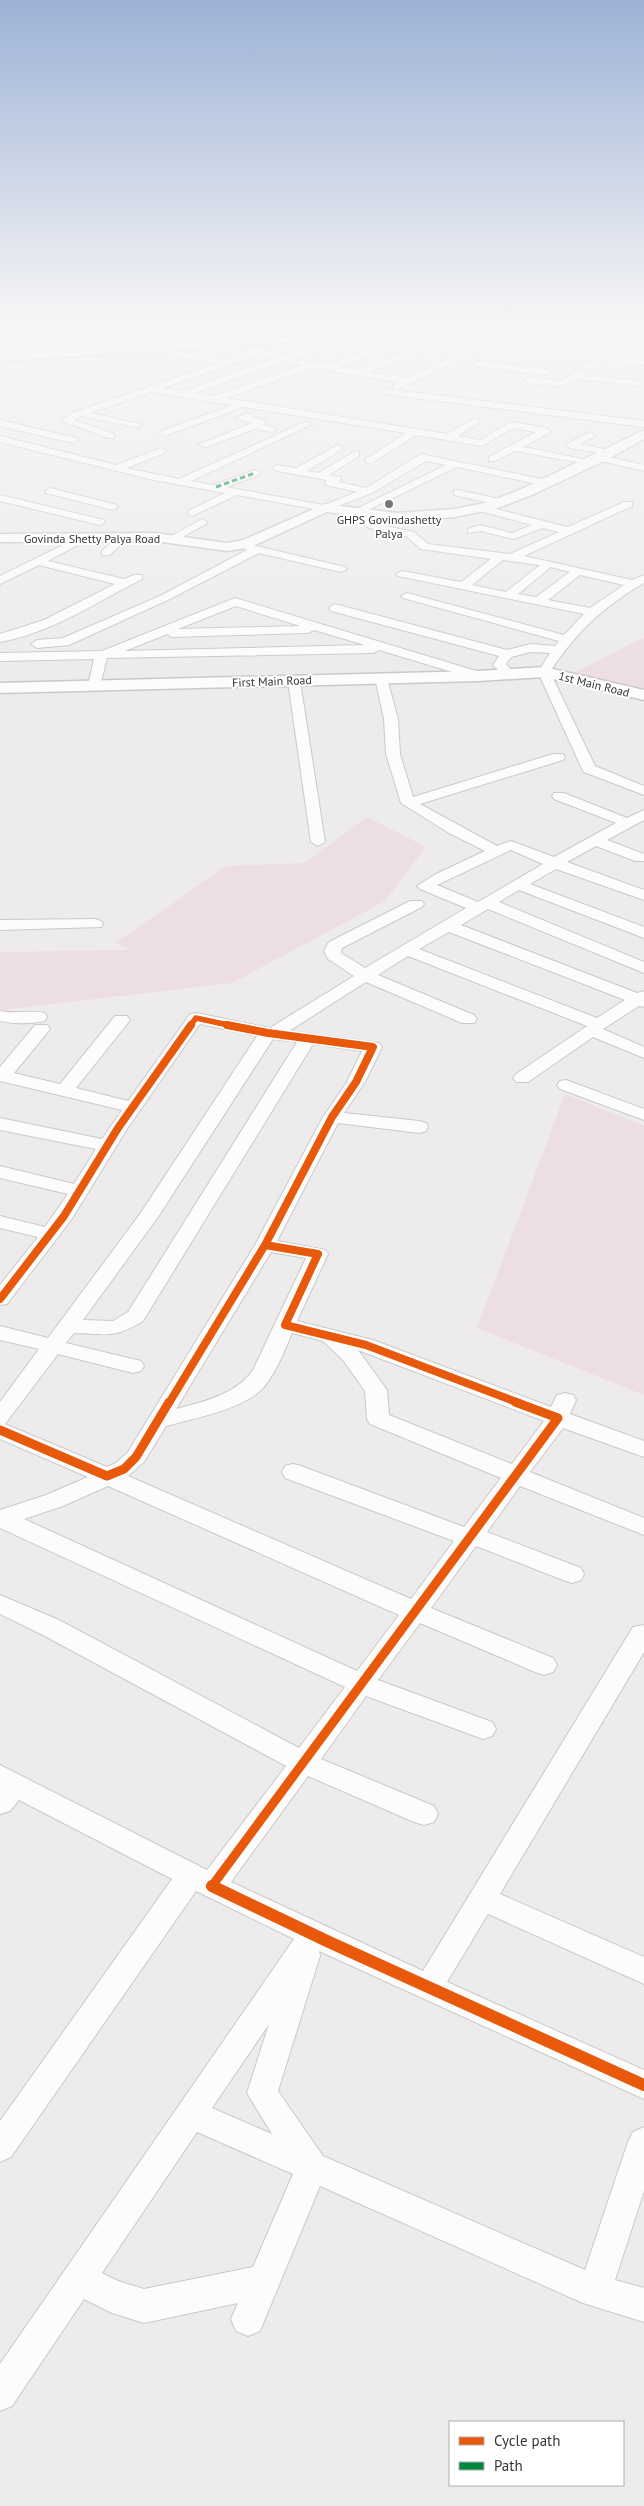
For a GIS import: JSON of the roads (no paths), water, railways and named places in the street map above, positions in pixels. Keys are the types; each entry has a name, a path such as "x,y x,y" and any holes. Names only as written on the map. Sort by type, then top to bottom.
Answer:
{"street":[{"path":"64,438 73,440"},
{"path":"203,445 222,438"},
{"path":"182,481 263,438"},
{"path":"347,486 407,438"},
{"path":"448,438 482,444 491,438"},
{"path":"492,458 532,438"},
{"path":"587,438 570,445 644,468"},
{"path":"325,508 368,491 422,458 548,477 566,474 604,456 635,438"},
{"path":"0,440 117,468 258,496 360,513 420,517 480,508 529,491 548,477"},
{"path":"8,451 23,445"},
{"path":"289,481 338,448"},
{"path":"515,448 604,456 635,452"},
{"path":"439,460 459,449"},
{"path":"117,468 161,451"},
{"path":"320,476 356,454"},
{"path":"368,470 386,462"},
{"path":"360,513 456,464"},
{"path":"277,468 320,476 368,491"},
{"path":"320,489 349,470"},
{"path":"216,488 255,473"},
{"path":"180,493 200,484"},
{"path":"513,487 529,491"},
{"path":"258,496 274,488"},
{"path":"50,491 113,507"},
{"path":"192,513 237,491"},
{"path":"458,493 501,502"},
{"path":"0,498 100,522"},
{"path":"73,515 101,504"},
{"path":"463,586 506,557 628,504"},
{"name":"Govinda Shetty Palya Road","path":"1,538 122,537 171,539 227,547 246,544 325,508"},
{"path":"480,508 569,531"},
{"path":"360,513 364,521 373,526 410,534 425,547 506,557 639,581"},
{"path":"171,539 202,522"},
{"path":"472,531 480,528 513,536 543,524"},
{"path":"0,581 86,537"},
{"path":"106,553 122,537"},
{"path":"239,545 341,569"},
{"path":"3,647 65,642 166,597 256,550"},
{"path":"431,580 466,553"},
{"path":"40,562 125,584"},
{"path":"508,596 548,564"},
{"path":"538,601 578,571"},
{"path":"402,574 591,612"},
{"path":"3,647 43,624 138,577"},
{"path":"639,581 591,612 557,650 544,672 589,769 644,791"},
{"path":"407,596 566,639"},
{"path":"101,656 235,602 479,676"},
{"path":"335,608 507,654 531,648 557,650"},
{"path":"160,633 326,629"},
{"path":"3,647 101,656 393,649"},
{"path":"507,654 499,665 509,674"},
{"path":"94,686 101,656"},
{"name":"First Main Road","path":"0,688 479,676 544,672"},
{"name":"1st Main Road","path":"544,672 644,695"},
{"path":"381,678 391,719 393,754 408,802 454,830 496,851"},
{"path":"294,681 318,842"},
{"path":"408,802 558,757"},
{"path":"559,796 628,823"},
{"path":"0,1418 148,1217 271,1033 406,950 555,863 644,814"},
{"path":"596,841 640,858"},
{"path":"644,894 555,863 511,845 425,886 483,906 644,968"},
{"path":"519,885 644,932"},
{"path":"416,904 335,945 332,951 334,956 366,976 468,1019"},
{"path":"0,925 95,924"},
{"path":"449,926 641,1000"},
{"path":"406,950 595,1027 644,1053"},
{"path":"522,1078 595,1027 641,1000"},
{"path":"0,1016 40,1023 1,1075 132,1107"},
{"path":"0,1299 8,1275 51,1234 132,1107 196,1018 271,1033 374,1047 356,1082 332,1117 265,1245 136,1457 124,1469 74,1494 35,1509 0,1518"},
{"path":"65,1090 121,1020"},
{"path":"69,1326 117,1328 136,1316 308,1038"},
{"path":"566,1085 644,1116"},
{"path":"332,1117 419,1127"},
{"path":"0,1124 107,1146"},
{"path":"0,1172 80,1191"},
{"path":"0,1222 51,1234"},
{"path":"158,1421 240,1396 254,1385 263,1371 318,1254 265,1245"},
{"path":"285,1325 366,1345 416,1366 562,1409 644,1449"},
{"path":"0,1333 133,1366"},
{"path":"329,1336 350,1355 376,1390 378,1419 644,1527"},
{"path":"0,2147 201,1880 302,1762 562,1409"},
{"path":"0,1430 414,1612 544,1666"},
{"path":"293,1472 572,1574"},
{"path":"0,1518 361,1684 483,1729"},
{"path":"0,1604 50,1627 302,1762 424,1814"},
{"path":"428,1988 642,1634"},
{"path":"5,1788 313,1935 644,2085"},
{"path":"482,1899 644,1971"},
{"path":"0,2394 313,1935"},
{"path":"312,2167 262,2092 313,1935"},
{"path":"191,2114 595,2290 644,2305"},
{"path":"595,2290 644,2142"},
{"path":"248,2319 312,2167"},
{"path":"79,2279 112,2296 144,2306 264,2281"}],"place":[{"name":"GHPS Govindashetty Palya","path":"389,504"}]}
